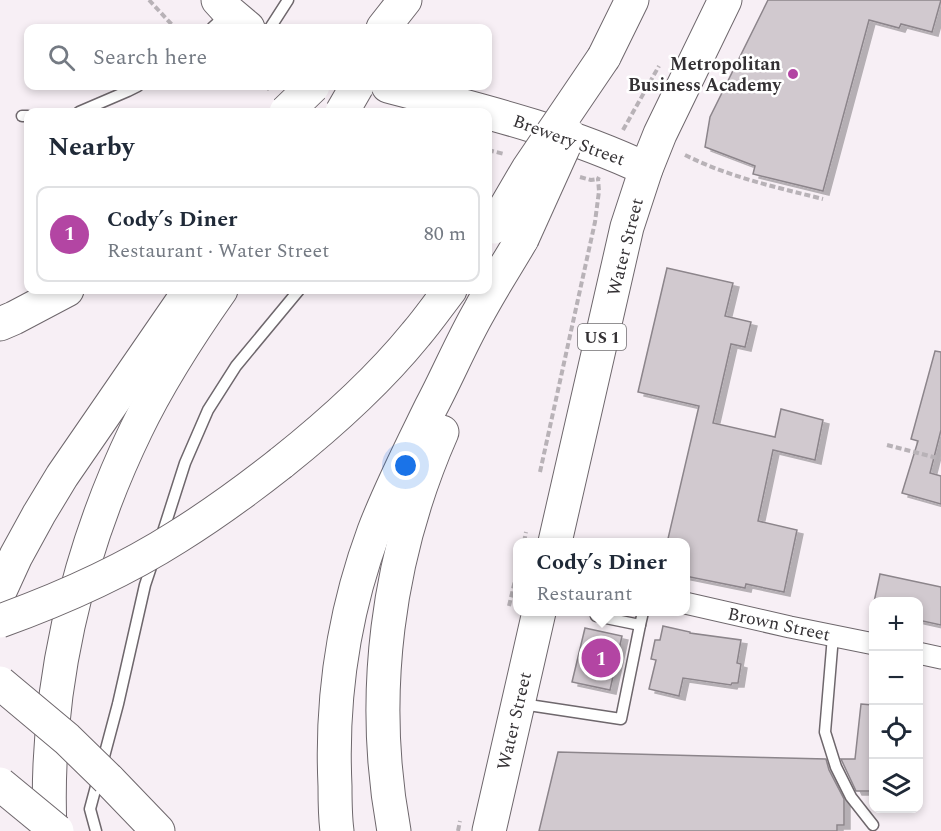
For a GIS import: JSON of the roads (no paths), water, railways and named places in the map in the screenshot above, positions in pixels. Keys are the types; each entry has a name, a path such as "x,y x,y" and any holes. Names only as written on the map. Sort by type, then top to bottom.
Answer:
{"main road":[{"path":"492,266 501,234 528,169 604,57 632,0"},
{"name":"Water Street","path":"556,538 627,227 660,134 726,0"},
{"path":"290,108 309,90"},
{"path":"316,108 331,90"},
{"path":"344,108 355,90"},
{"name":"Brewery Street","path":"406,94 471,108"},
{"name":"Brewery Street","path":"492,114 561,134 646,169"},
{"path":"394,831 384,749 383,710 389,616 401,550 423,476 455,402 497,316 501,234"},
{"path":"0,324 60,294"},
{"path":"0,591 30,531 62,476 187,294"},
{"path":"50,831 52,733 58,680 67,624 82,572 115,476 136,429 158,387 218,294"},
{"path":"0,621 95,581 175,538 246,490 320,432 353,402 415,335 447,294"},
{"path":"337,831 333,742 349,615 374,533 394,484 479,311 484,294"},
{"name":"Water Street","path":"489,831 538,616"},
{"path":"0,684 67,739 158,831"},
{"path":"0,784 57,831"}],"street":[{"name":"Brown Street","path":"690,604 869,643"},
{"path":"923,654 941,658"}],"lane":[{"path":"273,24 288,0"},
{"path":"88,108 130,90"},
{"path":"96,831 90,809 118,704 145,585 185,463 208,410 236,366 296,294"},
{"path":"596,616 640,625"},
{"path":"518,703 621,719 643,616"},
{"path":"833,636 825,732 836,768 851,797 873,825"}],"place":[{"name":"Metropolitan Business Academy","path":"793,74"},
{"name":"Cody’s Diner","path":"601,658"}]}
